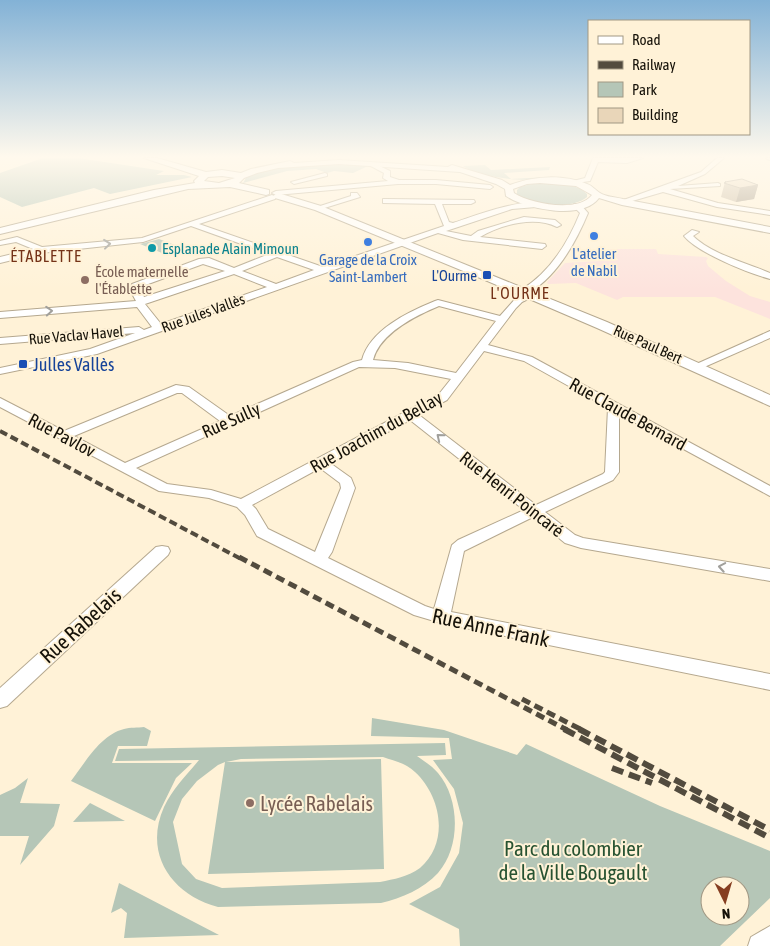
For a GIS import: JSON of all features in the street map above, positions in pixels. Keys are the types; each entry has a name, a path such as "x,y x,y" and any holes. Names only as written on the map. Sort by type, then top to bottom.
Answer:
{"main road":[{"path":"0,227 108,202"},
{"path":"0,231 117,202"},
{"name":"Rue Paul Bert","path":"299,202 318,208 528,294 698,366 770,401"},
{"path":"513,204 576,206 584,202"},
{"path":"623,202 770,230"}],"street":[{"path":"0,260 41,250 143,240 251,202"},
{"path":"318,208 338,202"},
{"path":"416,202 465,202"},
{"path":"708,202 770,213"},
{"path":"438,203 446,224 452,226"},
{"name":"Rue Jules Vallès","path":"0,371 93,352 513,204"},
{"name":"Rue Joachim du Bellay","path":"242,504 443,397 519,300 544,279 555,266 584,213 576,206"},
{"path":"473,238 481,232 524,219 555,222 557,225"},
{"path":"192,224 322,270"},
{"path":"438,231 453,236 509,240 542,246"},
{"path":"695,232 688,236 699,246 770,276"},
{"path":"0,243 17,239 41,250"},
{"path":"0,315 141,303 277,254"},
{"path":"155,330 134,290 135,286 202,261 209,261 276,287"},
{"path":"366,363 368,355 389,329 438,303 503,320"},
{"name":"Rue Vaclav Havel","path":"0,341 155,330"},
{"path":"698,366 770,334"},
{"name":"Rue Claude Bernard","path":"482,347 528,359 770,492"},
{"name":"Rue Sully","path":"125,468 351,366 366,363 414,368 459,377"},
{"path":"62,436 176,390 185,390 229,421"},
{"name":"Rue Pavlov","path":"0,402 125,468"},
{"path":"441,617 457,549 463,544 608,477 612,472 612,409 615,406"},
{"name":"Rue Henri Poincaré","path":"412,415 562,535 581,543 770,575"},
{"path":"317,560 324,552 348,488 346,481 321,463"},
{"path":"125,468 164,488 211,494 242,504"},
{"name":"Rue Anne Frank","path":"242,504 251,512 262,532 420,612 770,682"},
{"name":"Rue Rabelais","path":"4,690 162,551"},
{"path":"760,946 770,938"}],"shaded area":[{"path":"610,249 656,249 658,254 706,257 708,258 706,261 708,266 726,281 750,296 770,302 770,319 715,297 623,297 617,300 576,283 548,284 547,282 565,263 618,260"}],"green space":[{"path":"11,202 40,202 22,207"},
{"path":"536,202 577,202 562,205"},
{"path":"159,239 180,247 162,253 140,244"},
{"name":"Parc du colombier de la Ville Bougault","path":"372,718 444,730 517,755 526,744 660,806 770,851 770,898 750,917 750,876 700,876 700,926 741,926 720,946 460,946 459,929 409,904 440,887 459,853 463,823 454,789 433,760 452,759 449,738 371,736"},
{"path":"144,727 151,731 147,746 118,746 112,763 192,763 176,778 155,821 71,781 94,750 108,737 124,729"},
{"path":"445,743 446,755 417,756 438,773 451,796 455,823 451,850 446,862 438,873 426,884 404,896 381,903 218,907 187,893 175,882 166,870 160,856 157,841 158,824 164,807 176,788 199,760 115,761 119,749","holes":["383,757 404,764 415,772 431,793 436,806 438,819 436,845 420,868 411,874 380,882 222,888 196,879 182,864 173,822 182,799 197,781 225,762 208,874 384,869 381,759 226,762 241,759"]},
{"path":"28,778 20,803 60,804 54,826 20,865 29,836 0,836 0,795 15,788"},
{"path":"90,803 125,821 73,822"},
{"path":"119,883 219,935 124,938 127,913 121,908 111,913"}],"railway":[{"path":"0,431 241,559"},
{"path":"239,557 567,730"},
{"path":"522,699 582,730"},
{"path":"564,729 770,838"},
{"path":"579,729 770,830"},
{"path":"612,768 652,783"}],"place":[{"name":"L'atelier de Nabil","path":"594,236"},
{"name":"Garage de la Croix Saint-Lambert","path":"368,242"},
{"name":"Esplanade Alain Mimoun","path":"152,248"},
{"name":"L'Ourme","path":"487,275"},
{"name":"École maternelle l'Établette","path":"85,280"},
{"name":"Julles Vallès","path":"23,364"},
{"name":"Lycée Rabelais","path":"250,803"}],"district":[{"name":"ÉTABLETTE","path":"46,256"},
{"name":"L'OURME","path":"520,293"}]}
